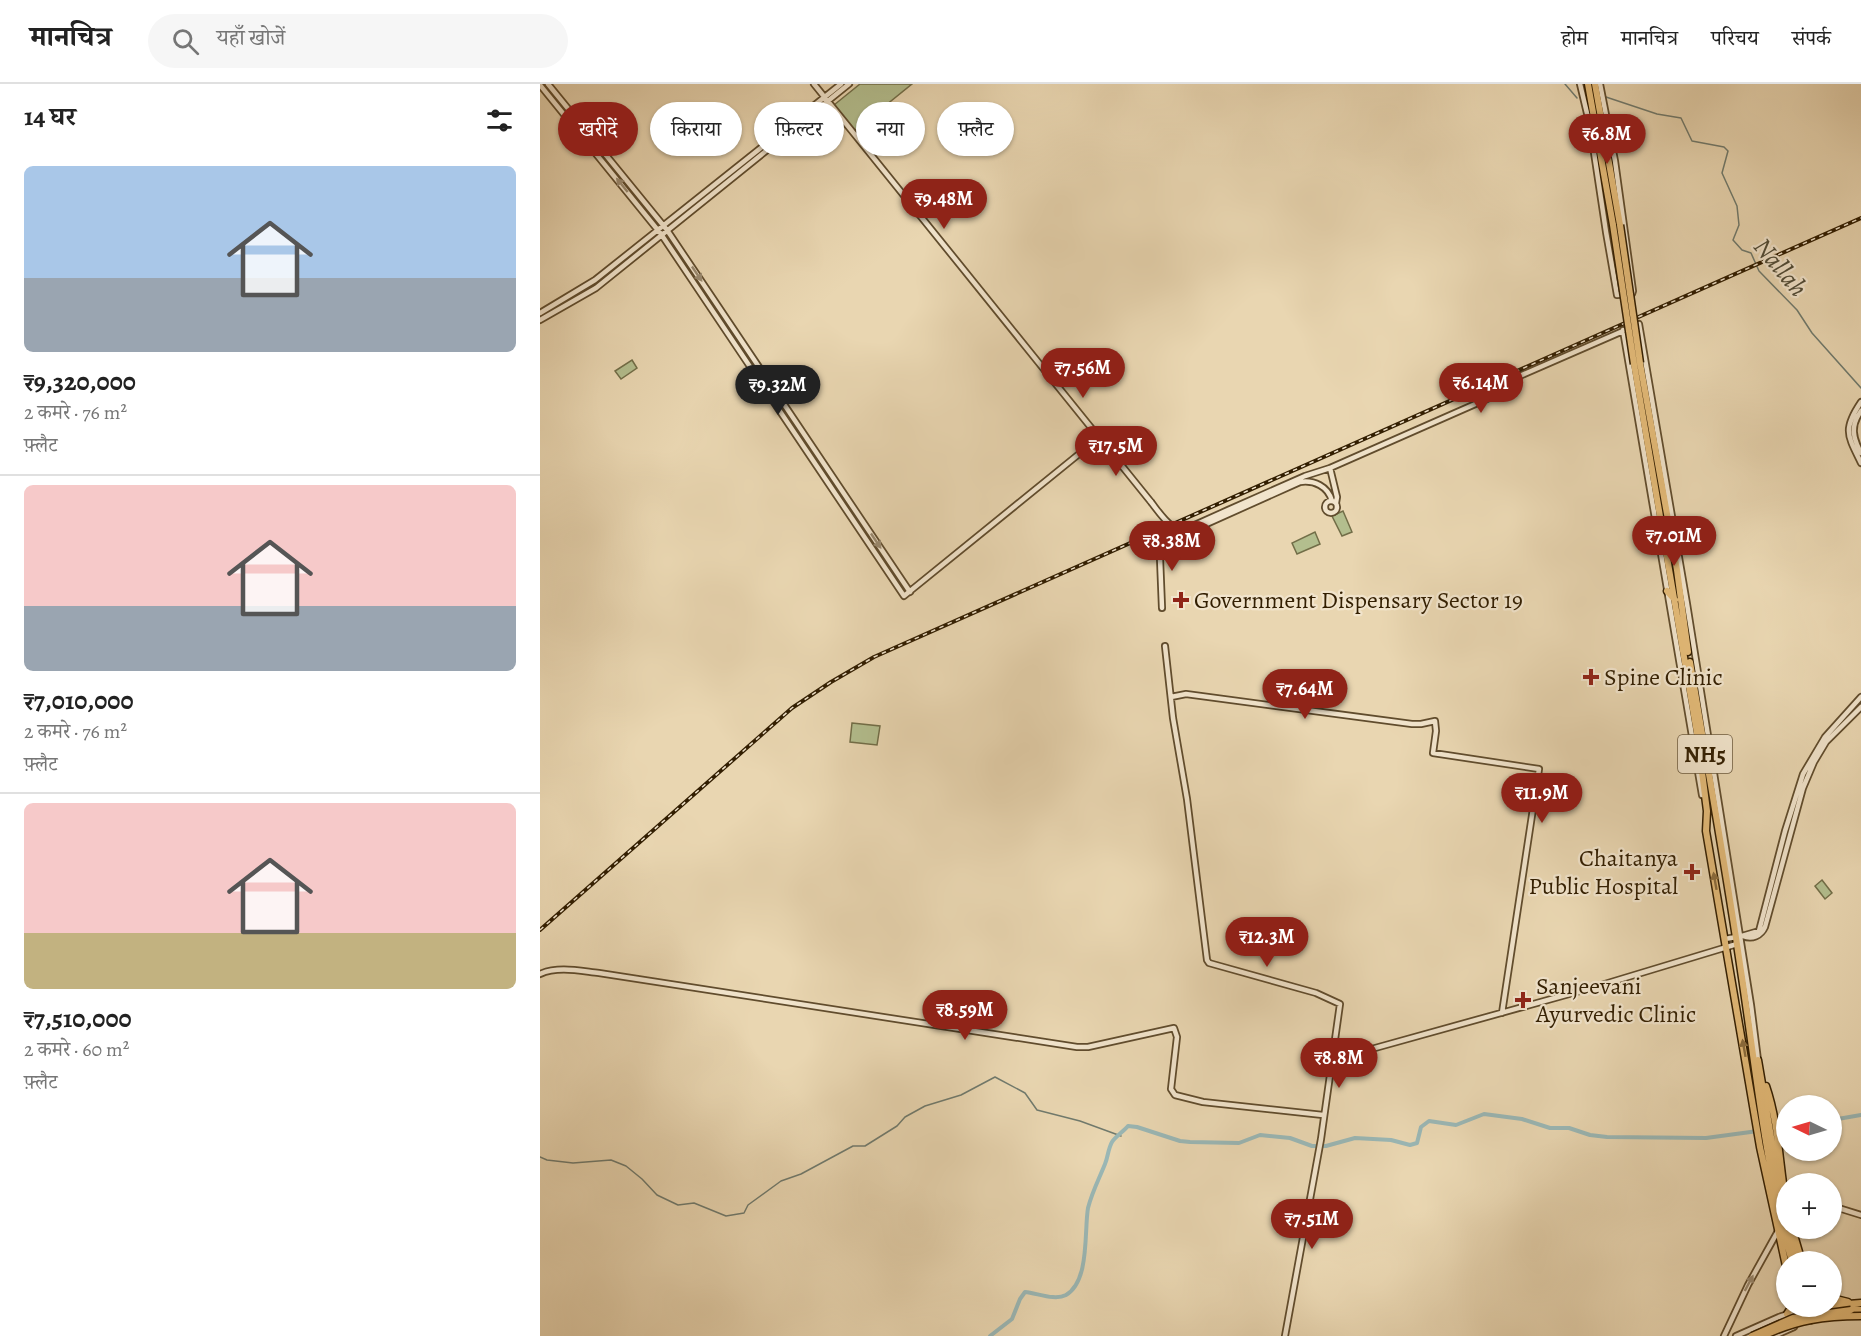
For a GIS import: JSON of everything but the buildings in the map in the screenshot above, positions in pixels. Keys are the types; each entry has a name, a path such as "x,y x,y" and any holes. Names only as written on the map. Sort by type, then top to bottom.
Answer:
{"highway":[{"name":"NH5","path":"1588,84 1673,570 1686,630 1739,939 1755,1058 1782,1225 1789,1251"},
{"name":"NH5","path":"1599,85 1673,570 1675,600 1697,733 1707,811 1706,831 1726,948 1763,1106"},
{"path":"1667,591 1675,600"},
{"path":"1686,630 1692,640"},
{"path":"1755,1058 1776,1173"},
{"name":"NH5","path":"1769,1140 1776,1211"},
{"path":"1769,1140 1779,1173"},
{"path":"1842,1302 1861,1310"},
{"path":"1752,1336 1793,1318 1852,1307 1861,1303"},
{"path":"1842,1307 1852,1307"},
{"path":"1807,1317 1809,1322 1861,1317"},
{"path":"1763,1336 1796,1322 1826,1317 1861,1317"}],"street":[{"path":"549,84 665,228 910,591"},
{"path":"814,84 1174,528 1179,531 1193,530 1300,482 1311,482 1322,486 1334,502 1336,497 1330,468"},
{"path":"826,99 841,84"},
{"path":"540,313 595,280 660,232 826,99 849,84"},
{"path":"1580,84 1590,126 1610,259"},
{"path":"540,85 660,232 904,596 1095,441"},
{"path":"1599,85 1604,102 1625,228 1632,294 1617,295 1606,232"},
{"path":"1606,232 1618,234 1625,228"},
{"path":"540,320 596,288 660,232"},
{"path":"1162,608 1160,558 1157,546 1218,514 1489,398 1515,378 1639,324 1739,939"},
{"path":"1623,330 1698,776 1707,811"},
{"path":"1861,402 1850,421 1848,432 1861,463"},
{"path":"1861,411 1853,429 1855,442 1861,453"},
{"path":"1165,646 1188,798 1206,958 1209,963 1338,1002 1340,1008 1321,1139 1285,1336"},
{"path":"1171,697 1186,694 1412,724 1435,721 1433,753 1539,769 1502,1013"},
{"path":"1725,939 1747,938 1762,933 1805,775 1825,737 1861,697"},
{"path":"1805,775 1826,742 1861,707"},
{"path":"1332,1060 1726,948 1739,939"},
{"path":"540,974 550,970 573,970 606,974 1077,1047 1088,1047 1174,1028 1177,1037 1171,1089 1175,1095 1203,1102 1323,1115"},
{"path":"1842,1209 1861,1215"},
{"path":"1724,1336 1743,1293 1776,1235"},
{"path":"1736,1336 1780,1317"},
{"path":"1774,1336 1809,1322"}],"green space":[{"path":"860,84 912,84 890,102 856,102 856,129 854,131 844,118 844,102 838,102"},
{"path":"632,360 637,368 621,379 615,371"},
{"path":"1343,511 1352,532 1342,536 1332,516"},
{"path":"1315,532 1320,544 1297,554 1292,543"},
{"path":"852,723 880,726 877,745 850,742"},
{"path":"1822,880 1832,893 1825,899 1815,886"}],"waterway":[{"name":"Nallah","path":"1565,84 1577,98"},
{"name":"Nallah","path":"1606,97 1657,114 1681,118 1692,141 1724,147 1728,151 1722,173 1737,206 1739,225 1733,240 1742,250 1751,253 1759,271 1797,310 1812,333 1861,388"},
{"path":"540,1157 573,1163 611,1160 626,1166 657,1195 678,1205 694,1203 726,1216 744,1213 748,1205 781,1181 801,1174 853,1146 865,1146 897,1126 905,1117 925,1106 961,1095 995,1077 1025,1093 1037,1110 1080,1121 1121,1136"},
{"path":"990,1336 1012,1319 1025,1292 1062,1297 1074,1288 1079,1279 1085,1255 1088,1208 1112,1142 1128,1126 1180,1141 1239,1143 1260,1135 1290,1138 1312,1146 1326,1146 1355,1138 1391,1140 1410,1145 1417,1143 1421,1127 1429,1121 1456,1125 1484,1114 1522,1119 1550,1128 1569,1128 1590,1135 1607,1137 1706,1138 1758,1131"},
{"path":"1842,1118 1861,1115"}],"railway":[{"path":"540,930 792,708 874,657 1861,218"}],"place":[{"name":"Government Dispensary Sector 19","path":"1181,600"},
{"name":"Spine Clinic","path":"1591,677"},
{"name":"Chaitanya Public Hospital","path":"1692,872"},
{"name":"Sanjeevani Ayurvedic Clinic","path":"1523,1000"}]}
